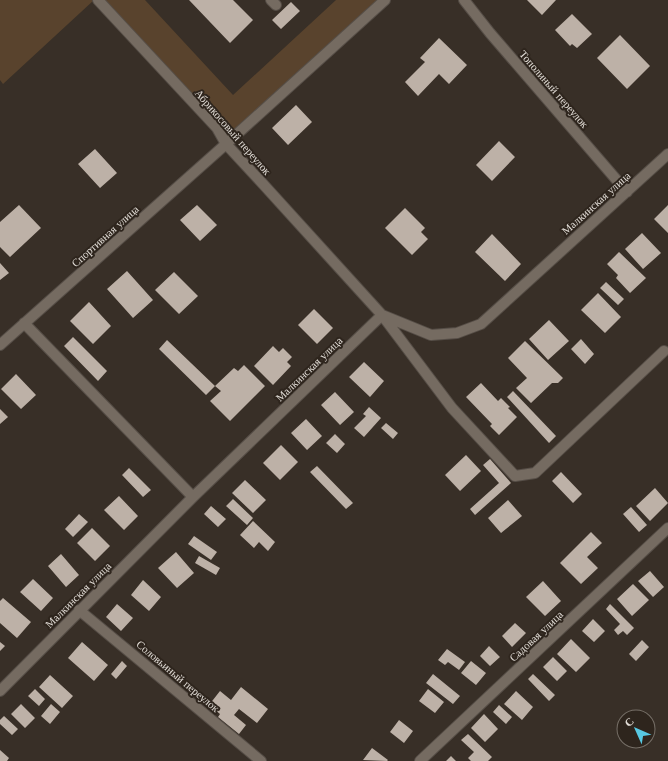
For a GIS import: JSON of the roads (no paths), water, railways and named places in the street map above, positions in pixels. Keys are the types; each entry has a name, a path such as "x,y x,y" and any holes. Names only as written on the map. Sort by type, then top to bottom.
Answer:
{"street":[{"name":"Абрикосовый переулок","path":"98,0 217,128 226,144 382,315 452,408 515,476 535,473 664,351"},
{"name":"Спортивная улица","path":"0,345 385,0"},
{"name":"Тополиный переулок","path":"464,0 490,33 627,192"},
{"name":"Малкинская улица","path":"0,691 193,497 382,315 431,335 457,333 481,324 668,154"},
{"path":"24,323 193,497"},
{"name":"Садовая улица","path":"420,761 668,528"},
{"name":"Соловьиный переулок","path":"79,610 261,761"}]}
